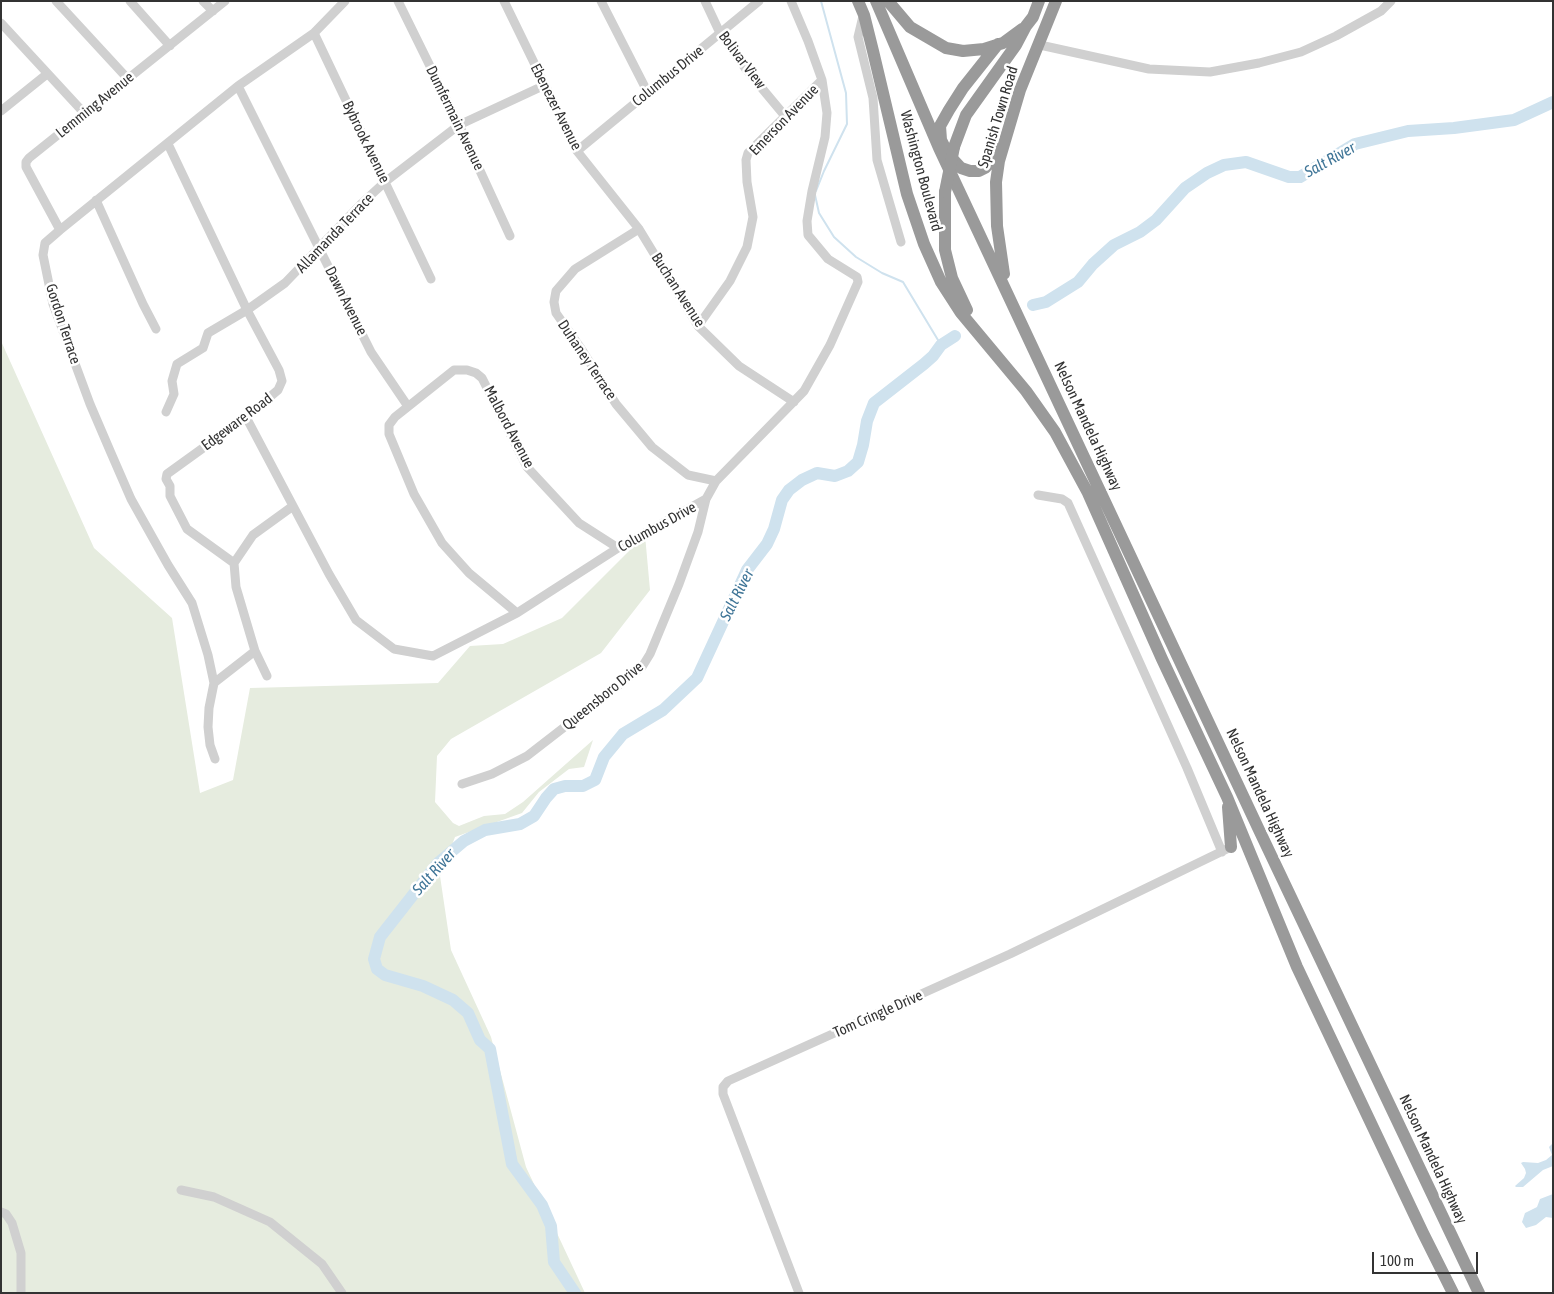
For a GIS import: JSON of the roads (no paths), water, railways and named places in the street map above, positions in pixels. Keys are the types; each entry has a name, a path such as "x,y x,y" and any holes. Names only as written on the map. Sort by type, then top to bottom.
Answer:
{"highway":[{"name":"Washington Boulevard","path":"858,1 864,15 907,194 924,244 947,293 961,313 982,336"},
{"name":"Washington Boulevard","path":"876,1 939,148 1013,306"},
{"path":"888,1 910,27 946,48 962,51 975,51 998,44 1026,26"},
{"name":"Spanish Town Road","path":"982,336 965,308 952,278 945,250 945,192 954,147 966,115 1016,46 1033,17 1039,1"},
{"name":"Spanish Town Road","path":"1013,306 1002,267 996,226 996,182 999,161 1020,90 1040,45 1056,1"},
{"path":"998,44 948,110 940,126 941,140 948,154 961,168 979,171 985,168 993,159 1009,126"},
{"name":"Nelson Mandela Highway","path":"1013,306 1479,1293"},
{"name":"Nelson Mandela Highway","path":"982,336 1026,390 1060,441 1088,494 1227,797 1298,967 1453,1293"},
{"path":"1226,849 1227,797"}],"street":[{"path":"56,1 128,79"},
{"path":"130,1 170,46"},
{"path":"203,1 213,11"},
{"name":"Lemming Avenue","path":"60,230 26,167 26,162 225,1"},
{"name":"Gordon Terrace","path":"215,759 210,746 208,727 209,708 214,683 208,655 192,603 131,499 90,404 53,304 42,256 45,243 60,230 238,86 314,33 345,1"},
{"name":"Dumfermain Avenue","path":"398,1 459,125 510,236"},
{"name":"Ebenezer Avenue","path":"504,1 576,151 639,229"},
{"path":"602,1 648,93"},
{"name":"Bolivar View","path":"705,1 720,33 745,68 785,116"},
{"name":"Columbus Drive","path":"576,151 759,1"},
{"name":"Columbus Drive","path":"246,417 356,620 394,649 433,656 517,612 618,548 706,499 716,481 804,391 830,345 858,282 856,277 828,259 808,235 807,221 827,127 827,113 822,80 791,1"},
{"path":"1040,45 1149,69 1210,72 1301,52 1336,36 1374,15 1391,1"},
{"path":"864,15 858,37 873,98 877,160 901,242"},
{"path":"1,23 85,114"},
{"name":"Bybrook Avenue","path":"314,33 431,279"},
{"path":"1,111 47,74"},
{"name":"Emerson Avenue","path":"698,326 730,281 747,247 753,216 747,182 746,160 748,153 822,80"},
{"name":"Allamanda Terrace","path":"166,412 174,394 172,381 177,364 203,348 208,333 247,310 284,283 385,182 459,125 545,85"},
{"name":"Dawn Avenue","path":"238,86 371,352 408,405"},
{"name":"Edgeware Road","path":"168,144 247,310 280,370 282,380 278,390 246,417 167,474 166,480 170,486 170,496 187,528 234,563"},
{"path":"96,200 156,329"},
{"name":"Buchan Avenue","path":"639,229 698,326 739,366 794,402"},
{"name":"Duhaney Terrace","path":"639,229 574,269 556,290 554,302 556,313 616,404 652,447 688,475 716,481"},
{"name":"Malbord Avenue","path":"517,612 469,573 447,549 414,494 388,434 389,425 395,417 454,370 467,370 476,373 482,378 527,467 579,523 618,548"},
{"path":"1038,495 1062,499 1068,503 1187,768 1226,849"},
{"name":"Queensboro Drive","path":"462,784 492,774 527,756 642,667 650,654 679,584 698,532 706,499"},
{"path":"267,676 255,651 236,587 234,563 253,535 293,506"},
{"path":"214,683 255,651"},
{"name":"Tom Cringle Drive","path":"799,1293 723,1094 723,1087 728,1081 1010,954 1226,849"},
{"path":"181,1190 214,1197 270,1222 322,1264 342,1293"},
{"path":"1,1212 6,1214 12,1223 21,1253 21,1293"}],"water":[{"path":"1553,1143 1553,1166 1543,1170 1523,1187 1516,1187 1526,1173 1521,1163 1538,1163 1546,1160 1552,1155 1549,1147"},
{"path":"1553,1194 1553,1218 1546,1217 1536,1225 1526,1228 1522,1222 1525,1213 1537,1207 1540,1199"}],"waterway":[{"path":"816,191 847,124 846,93 821,1"},
{"name":"Salt River","path":"1033,305 1046,302 1078,282 1093,264 1114,245 1140,232 1156,220 1185,188 1207,173 1224,165 1246,162 1289,177 1300,177 1355,144 1408,131 1454,128 1514,120 1553,102"},
{"path":"815,195 819,213 834,237 856,257 882,273 903,282 941,345"},
{"name":"Salt River","path":"575,1293 554,1262 551,1226 542,1205 512,1164 490,1049 480,1040 468,1013 453,1000 423,986 385,975 377,969 374,959 380,937 438,863 464,841 485,830 520,824 534,816 554,789 565,786 583,786 595,780 604,757 623,734 663,710 697,678 747,570 767,544 774,529 782,500 789,490 802,480 817,473 835,476 848,471 858,462 867,421 874,403 924,364 941,345 955,336"}]}
